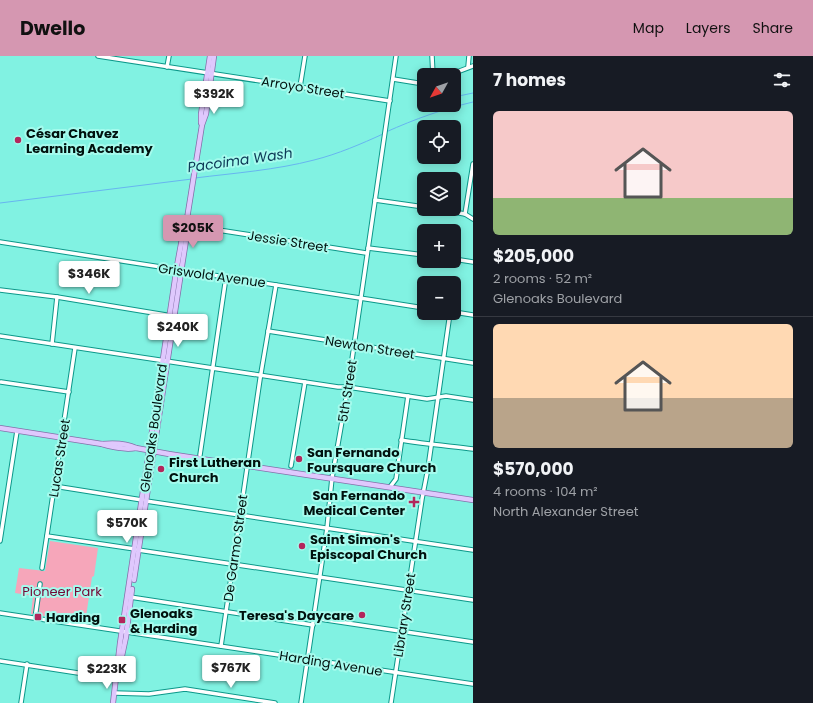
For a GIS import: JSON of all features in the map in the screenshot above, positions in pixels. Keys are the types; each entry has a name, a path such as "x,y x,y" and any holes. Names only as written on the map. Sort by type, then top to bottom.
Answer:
{"main road":[{"name":"Glenoaks Boulevard","path":"209,74 210,56"},
{"name":"Glenoaks Boulevard","path":"113,703 117,679 117,664 124,632 152,451 179,271 183,233 186,225 202,125 201,114 214,56"},
{"path":"0,428 113,447 130,449 136,448 473,500"}],"street":[{"name":"Arroyo Street","path":"98,56 390,101"},
{"path":"167,67 169,56"},
{"path":"300,87 305,56"},
{"name":"5th Street","path":"301,703 327,528 332,478 348,387 366,253 368,248 396,56"},
{"path":"432,56 433,68"},
{"path":"468,67 469,56"},
{"path":"461,70 473,66"},
{"path":"393,79 417,83"},
{"path":"465,214 473,164"},
{"path":"375,200 417,206"},
{"path":"461,213 473,219"},
{"name":"Jessie Street","path":"186,225 366,253"},
{"name":"Griswold Avenue","path":"0,242 417,307"},
{"path":"368,248 417,254"},
{"path":"461,261 473,262"},
{"path":"200,455 226,277"},
{"name":"De Garmo Street","path":"220,646 276,285"},
{"path":"0,290 57,297 172,316"},
{"path":"52,344 57,297"},
{"path":"461,313 473,315"},
{"name":"Library Street","path":"391,703 449,320"},
{"name":"Newton Street","path":"268,331 473,362"},
{"path":"0,336 338,387 348,387 428,399 447,396 473,400"},
{"name":"Lucas Street","path":"42,568 75,348"},
{"path":"1,382 69,392"},
{"path":"291,466 304,382"},
{"path":"390,488 396,478 408,396"},
{"path":"0,541 17,431"},
{"path":"401,440 473,449"},
{"path":"54,486 144,501 473,550"},
{"path":"47,536 473,600"},
{"path":"35,618 40,584"},
{"path":"129,596 312,625"},
{"name":"Harding Avenue","path":"0,613 473,684"},
{"path":"314,618 473,642"},
{"path":"0,660 117,679"},
{"path":"21,703 27,664"},
{"path":"115,693 149,694 185,689 276,703"}],"green space":[{"name":"Pioneer Park","path":"50,541 98,548 85,623 31,614 33,596 15,593 19,568 45,571"}],"waterway":[{"path":"461,96 473,93"},
{"name":"Pacoima Wash","path":"386,132 429,115 473,102"},
{"name":"Pacoima Wash","path":"195,178 255,171 323,158 383,134"},
{"name":"Pacoima Wash","path":"0,203 192,179"}],"place":[{"name":"César Chavez Learning Academy","path":"18,140"},
{"name":"San Fernando Foursquare Church","path":"299,459"},
{"name":"First Lutheran Church","path":"161,469"},
{"name":"San Fernando Medical Center","path":"414,502"},
{"name":"Saint Simon's Episcopal Church","path":"302,546"},
{"name":"Teresa's Daycare","path":"362,615"},
{"name":"Harding","path":"38,617"},
{"name":"Glenoaks & Harding","path":"122,620"}]}
